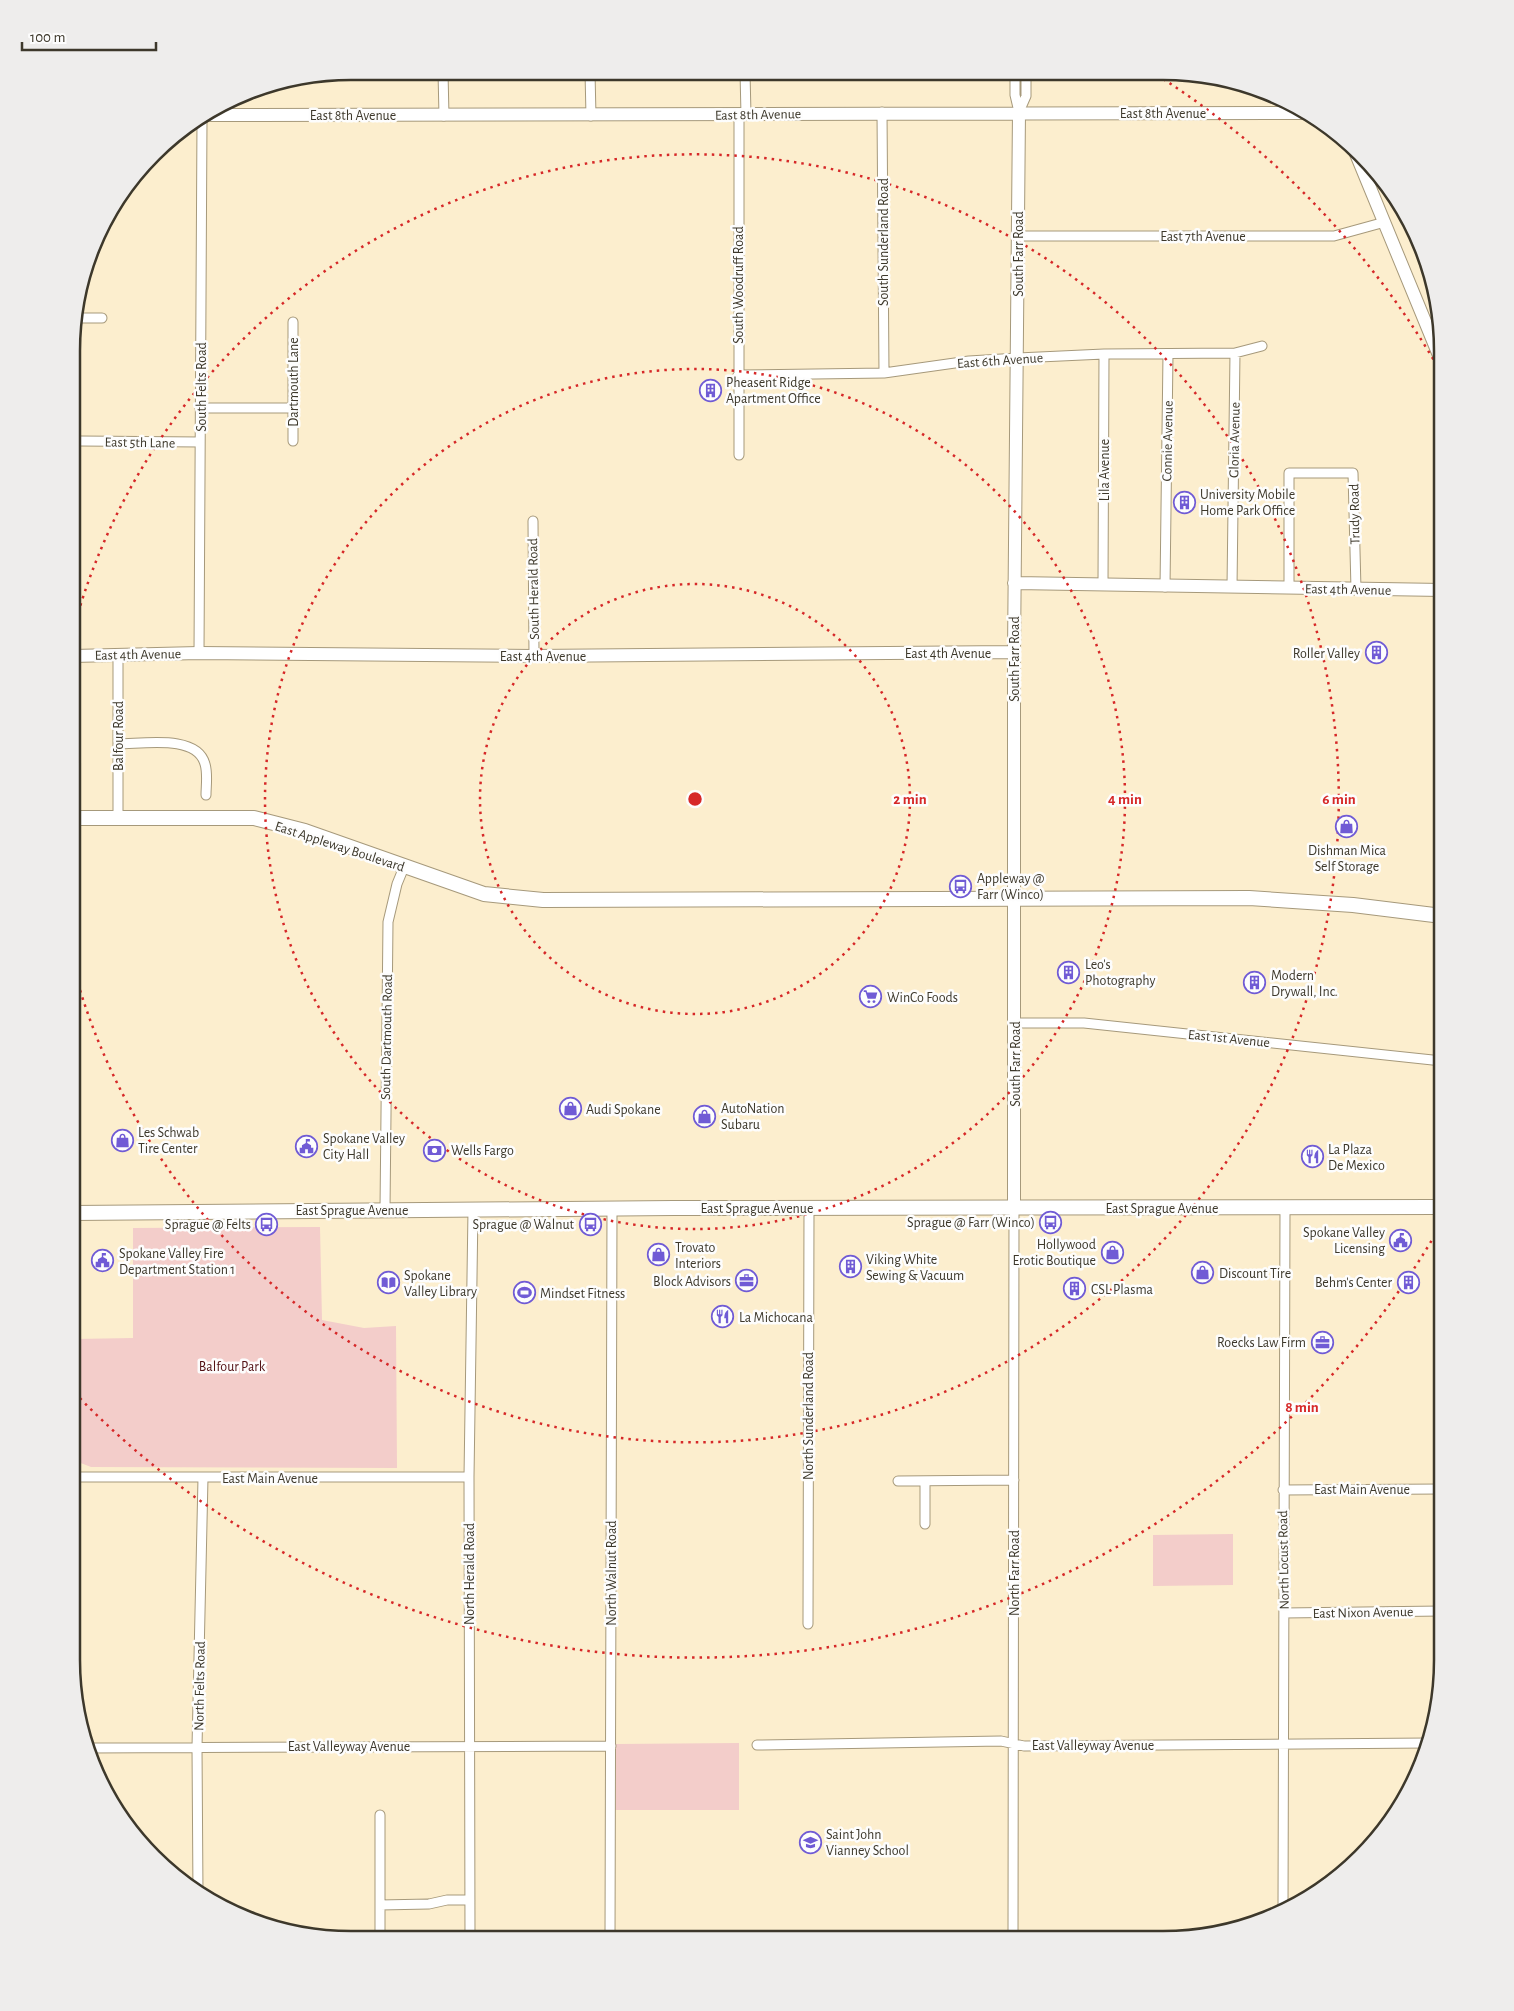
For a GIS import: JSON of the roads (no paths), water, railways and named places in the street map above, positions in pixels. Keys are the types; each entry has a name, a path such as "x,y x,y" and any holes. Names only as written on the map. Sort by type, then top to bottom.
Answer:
{"main road":[{"name":"East Appleway Boulevard","path":"80,818 254,818 305,831 484,894 543,900 1249,898 1353,905 1434,915"},
{"name":"East Sprague Avenue","path":"80,1213 1014,1207 1434,1207"}],"street":[{"path":"443,80 444,116"},
{"path":"590,80 591,116"},
{"name":"South Woodruff Road","path":"739,455 738,375 742,115 744,80"},
{"name":"South Farr Road","path":"1014,1207 1014,583 1018,358 1019,112 1015,95 1015,80"},
{"name":"South Farr Road","path":"1019,112 1026,96 1026,80"},
{"name":"East 8th Avenue","path":"217,115 591,116 882,112 1293,113"},
{"name":"South Sunderland Road","path":"882,112 884,373"},
{"name":"South Felts Road","path":"199,653 202,125"},
{"path":"1361,166 1433,342"},
{"name":"East 7th Avenue","path":"1018,236 1334,236 1385,222"},
{"path":"82,318 102,318"},
{"name":"Dartmouth Lane","path":"293,441 294,322"},
{"name":"East 6th Avenue","path":"738,375 884,373 969,361 1104,354 1235,354 1262,346"},
{"name":"Lila Avenue","path":"1103,585 1104,354"},
{"name":"Connie Avenue","path":"1165,587 1168,354"},
{"name":"Gloria Avenue","path":"1232,587 1235,354"},
{"path":"200,408 293,408"},
{"name":"East 5th Lane","path":"80,441 200,442"},
{"name":"Trudy Road","path":"1289,588 1289,473 1353,473 1356,589"},
{"name":"South Herald Road","path":"533,521 534,656"},
{"name":"East 4th Avenue","path":"1014,583 1165,587 1434,590"},
{"name":"East 4th Avenue","path":"80,656 199,653 534,656 1014,652"},
{"name":"Balfour Road","path":"118,655 118,817"},
{"path":"118,744 180,744 193,748 202,756 206,766 206,795"},
{"name":"South Dartmouth Road","path":"386,1210 388,922 397,884 404,867"},
{"name":"East 1st Avenue","path":"1015,1023 1084,1022 1434,1060"},
{"name":"North Farr Road","path":"1012,1931 1014,1207"},
{"name":"North Sunderland Road","path":"808,1624 809,1208"},
{"name":"North Locust Road","path":"1283,1903 1285,1208"},
{"name":"North Walnut Road","path":"610,1931 612,1209"},
{"name":"North Herald Road","path":"470,1931 469,1477 473,1210"},
{"name":"East Main Avenue","path":"80,1477 469,1477"},
{"name":"North Felts Road","path":"198,1884 197,1747 203,1478"},
{"path":"898,1481 1014,1480"},
{"path":"924,1481 925,1524"},
{"name":"East Main Avenue","path":"1283,1490 1434,1488"},
{"name":"East Nixon Avenue","path":"1284,1613 1434,1611"},
{"name":"East Valleyway Avenue","path":"757,1745 1002,1741 1024,1746 1421,1743"},
{"name":"East Valleyway Avenue","path":"94,1748 611,1746"},
{"path":"380,1814 380,1931"},
{"path":"380,1905 429,1904 447,1900 470,1900"}],"place":[{"name":"Pheasent Ridge Apartment Office","path":"710,390"},
{"name":"University Mobile Home Park Office","path":"1184,502"},
{"name":"Roller Valley","path":"1376,653"},
{"name":"Dishman Mica Self Storage","path":"1347,827"},
{"name":"Appleway @ Farr (Winco)","path":"961,886"},
{"name":"Leo's Photography","path":"1069,972"},
{"name":"Modern Drywall, Inc.","path":"1255,983"},
{"name":"WinCo Foods","path":"871,997"},
{"name":"Audi Spokane","path":"570,1109"},
{"name":"AutoNation Subaru","path":"705,1116"},
{"name":"Les Schwab Tire Center","path":"122,1140"},
{"name":"Spokane Valley City Hall","path":"307,1146"},
{"name":"Wells Fargo","path":"435,1150"},
{"name":"La Plaza De Mexico","path":"1312,1157"},
{"name":"Sprague @ Farr (Winco)","path":"1051,1222"},
{"name":"Sprague @ Felts","path":"267,1224"},
{"name":"Sprague @ Walnut","path":"590,1224"},
{"name":"Spokane Valley Licensing","path":"1401,1240"},
{"name":"Hollywood Erotic Boutique","path":"1112,1252"},
{"name":"Trovato Interiors","path":"659,1255"},
{"name":"Spokane Valley Fire Department Station 1","path":"103,1261"},
{"name":"Viking White Sewing & Vacuum","path":"850,1267"},
{"name":"Discount Tire","path":"1203,1273"},
{"name":"Block Advisors","path":"747,1281"},
{"name":"Behm's Center","path":"1408,1282"},
{"name":"Spokane Valley Library","path":"388,1283"},
{"name":"CSL Plasma","path":"1075,1289"},
{"name":"Mindset Fitness","path":"524,1293"},
{"name":"La Michocana","path":"723,1317"},
{"name":"Roecks Law Firm","path":"1322,1342"},
{"name":"Saint John Vianney School","path":"810,1842"}],"park label":[{"name":"Balfour Park","path":"232,1366"}]}
